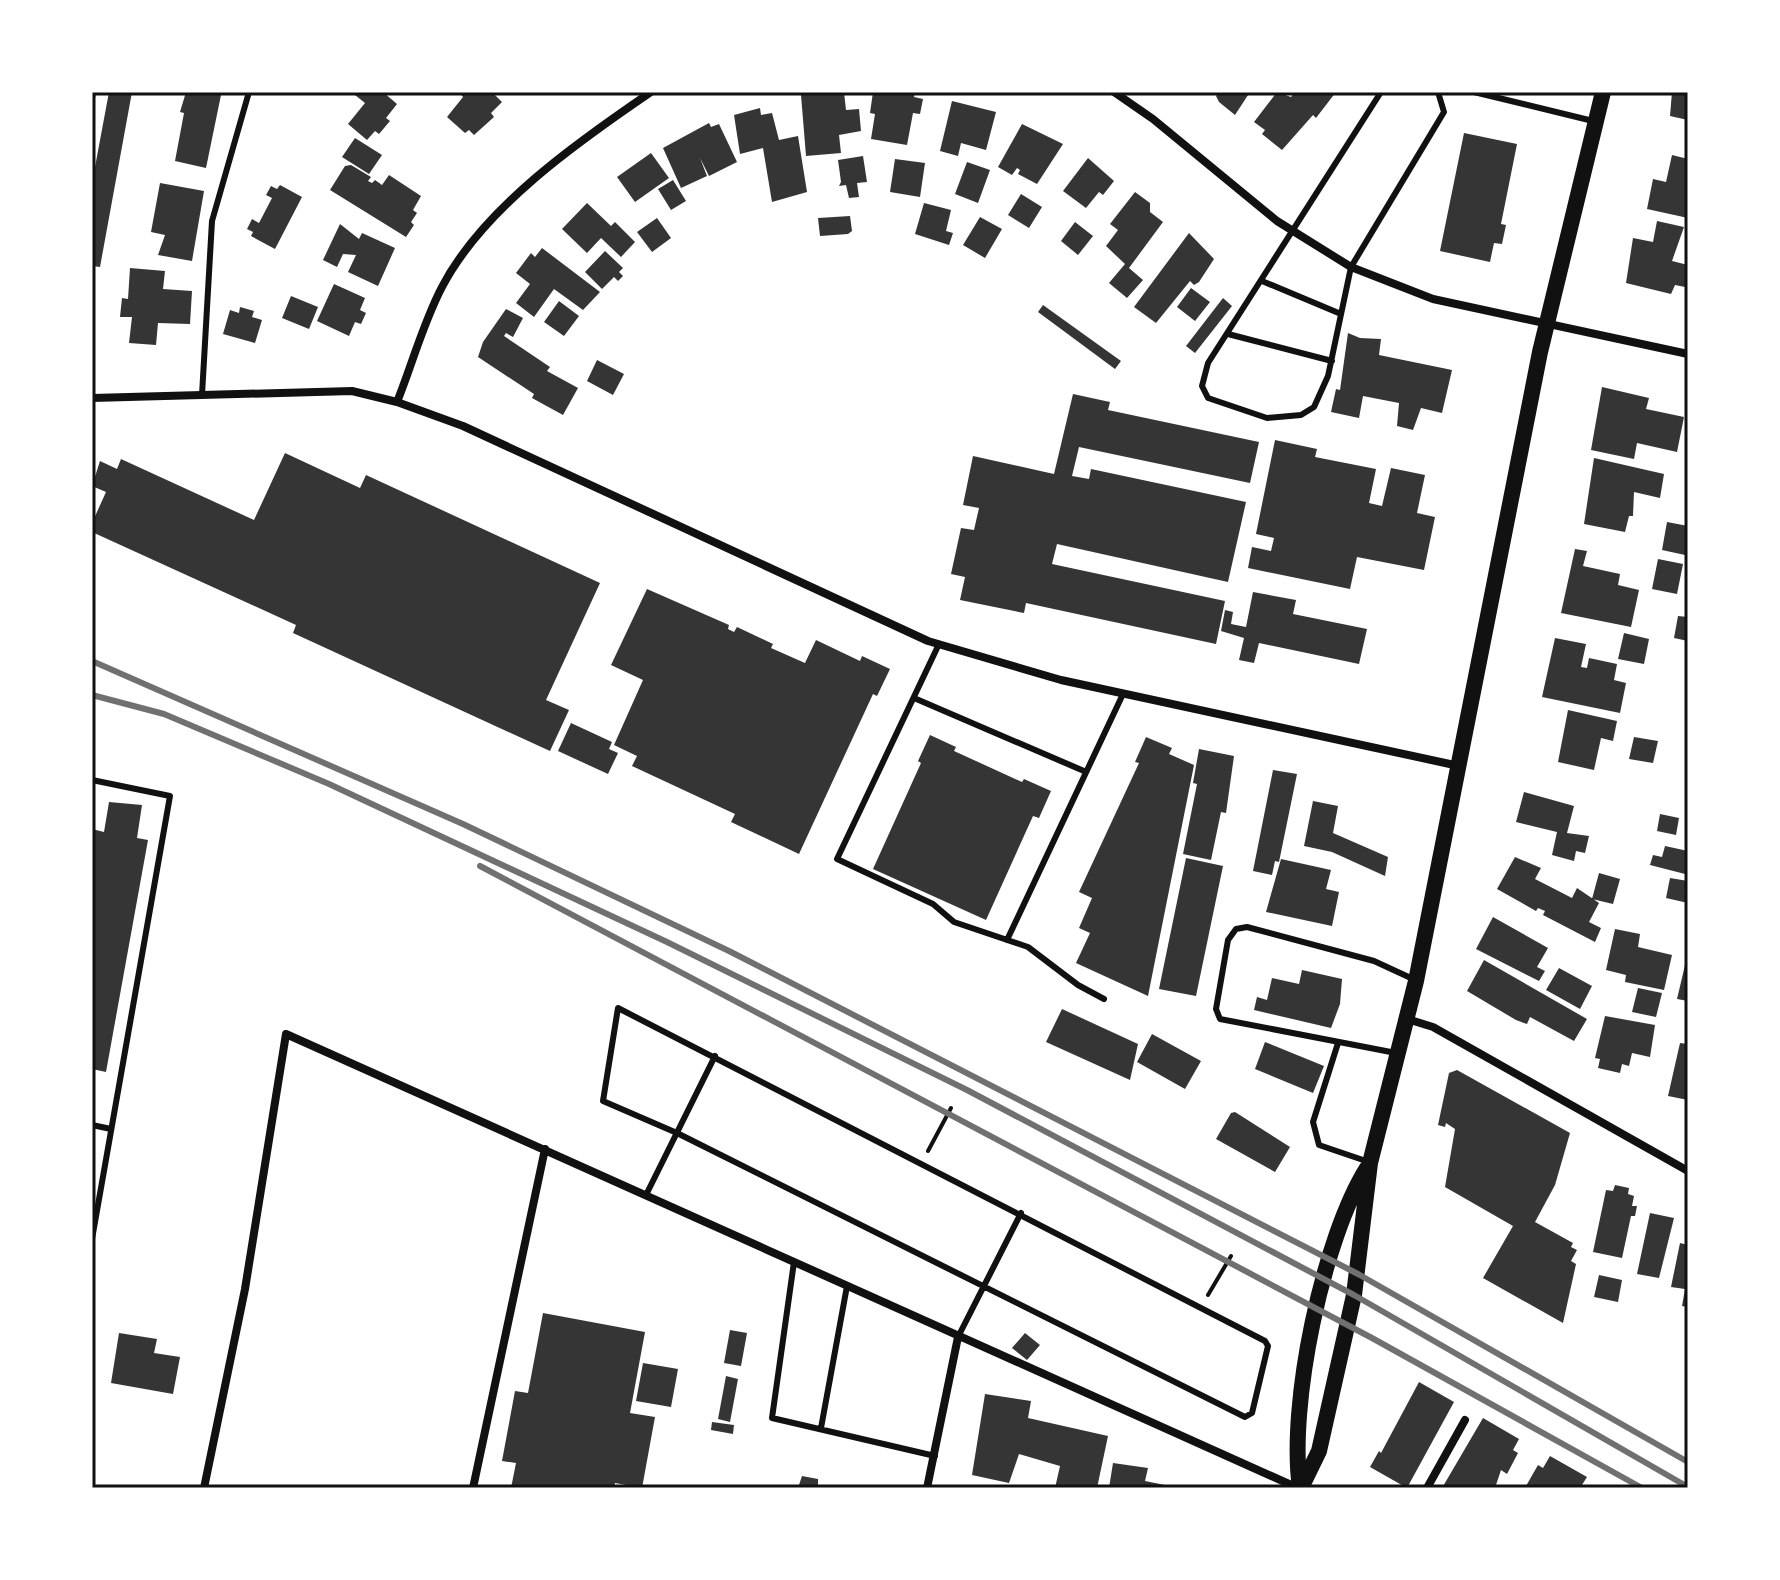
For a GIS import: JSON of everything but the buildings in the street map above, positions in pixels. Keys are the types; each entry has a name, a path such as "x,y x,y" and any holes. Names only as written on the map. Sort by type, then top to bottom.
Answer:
{"main road":[{"path":"1300,1488 1319,1451 1354,1295 1370,1163 1416,981 1548,323 1603,92"},
{"path":"1300,1488 1295,1455 1306,1360 1335,1242 1354,1188 1370,1163"}],"street":[{"path":"397,402 442,287 475,237 585,139 651,92"},
{"path":"1114,92 1294,232 1351,267 1433,299 1688,354"},
{"path":"92,398 352,391 397,402 463,426 939,644 1061,680 1460,766"},
{"path":"1407,1019 1433,1027 1688,1171"},
{"path":"204,1488 245,1289 286,1034 1300,1488"},
{"path":"473,1488 545,1149"},
{"path":"927,1488 958,1337"},
{"path":"1427,1488 1465,1420"}],"lane":[{"path":"202,395 212,221 249,92"},
{"path":"1381,92 1203,373 1202,386 1208,398 1241,412 1267,418 1301,415 1314,407 1323,392 1332,361 1351,267 1444,112 1438,92"},
{"path":"1474,92 1596,122"},
{"path":"1262,281 1341,314"},
{"path":"1228,334 1332,361"},
{"path":"939,644 837,859 933,904 954,922 1028,947 1078,985 1104,999"},
{"path":"1007,940 1084,771 1123,694"},
{"path":"914,698 1084,771"},
{"path":"92,780 170,796 92,1239"},
{"path":"1399,1054 1220,1019 1216,1015 1228,940 1236,929 1247,927 1374,961 1416,981"},
{"path":"618,1008 715,1056 1267,1343 1249,1416 677,1133 603,1101 618,1008"},
{"path":"1338,1043 1313,1122 1319,1145 1370,1163"},
{"path":"646,1195 715,1056"},
{"path":"92,1125 111,1129"},
{"path":"958,1337 1021,1213"},
{"path":"794,1262 772,1418 935,1456"},
{"path":"821,1428 847,1286"}],"path":[{"path":"922,1162 951,1108"},
{"path":"1200,1307 1231,1256"}],"railway":[{"path":"92,661 463,824 729,951 1358,1274 1688,1462"},
{"path":"92,695 164,714 329,784 667,942 967,1090 1354,1295 1688,1487"},
{"path":"480,866 1372,1338 1642,1488"}]}
